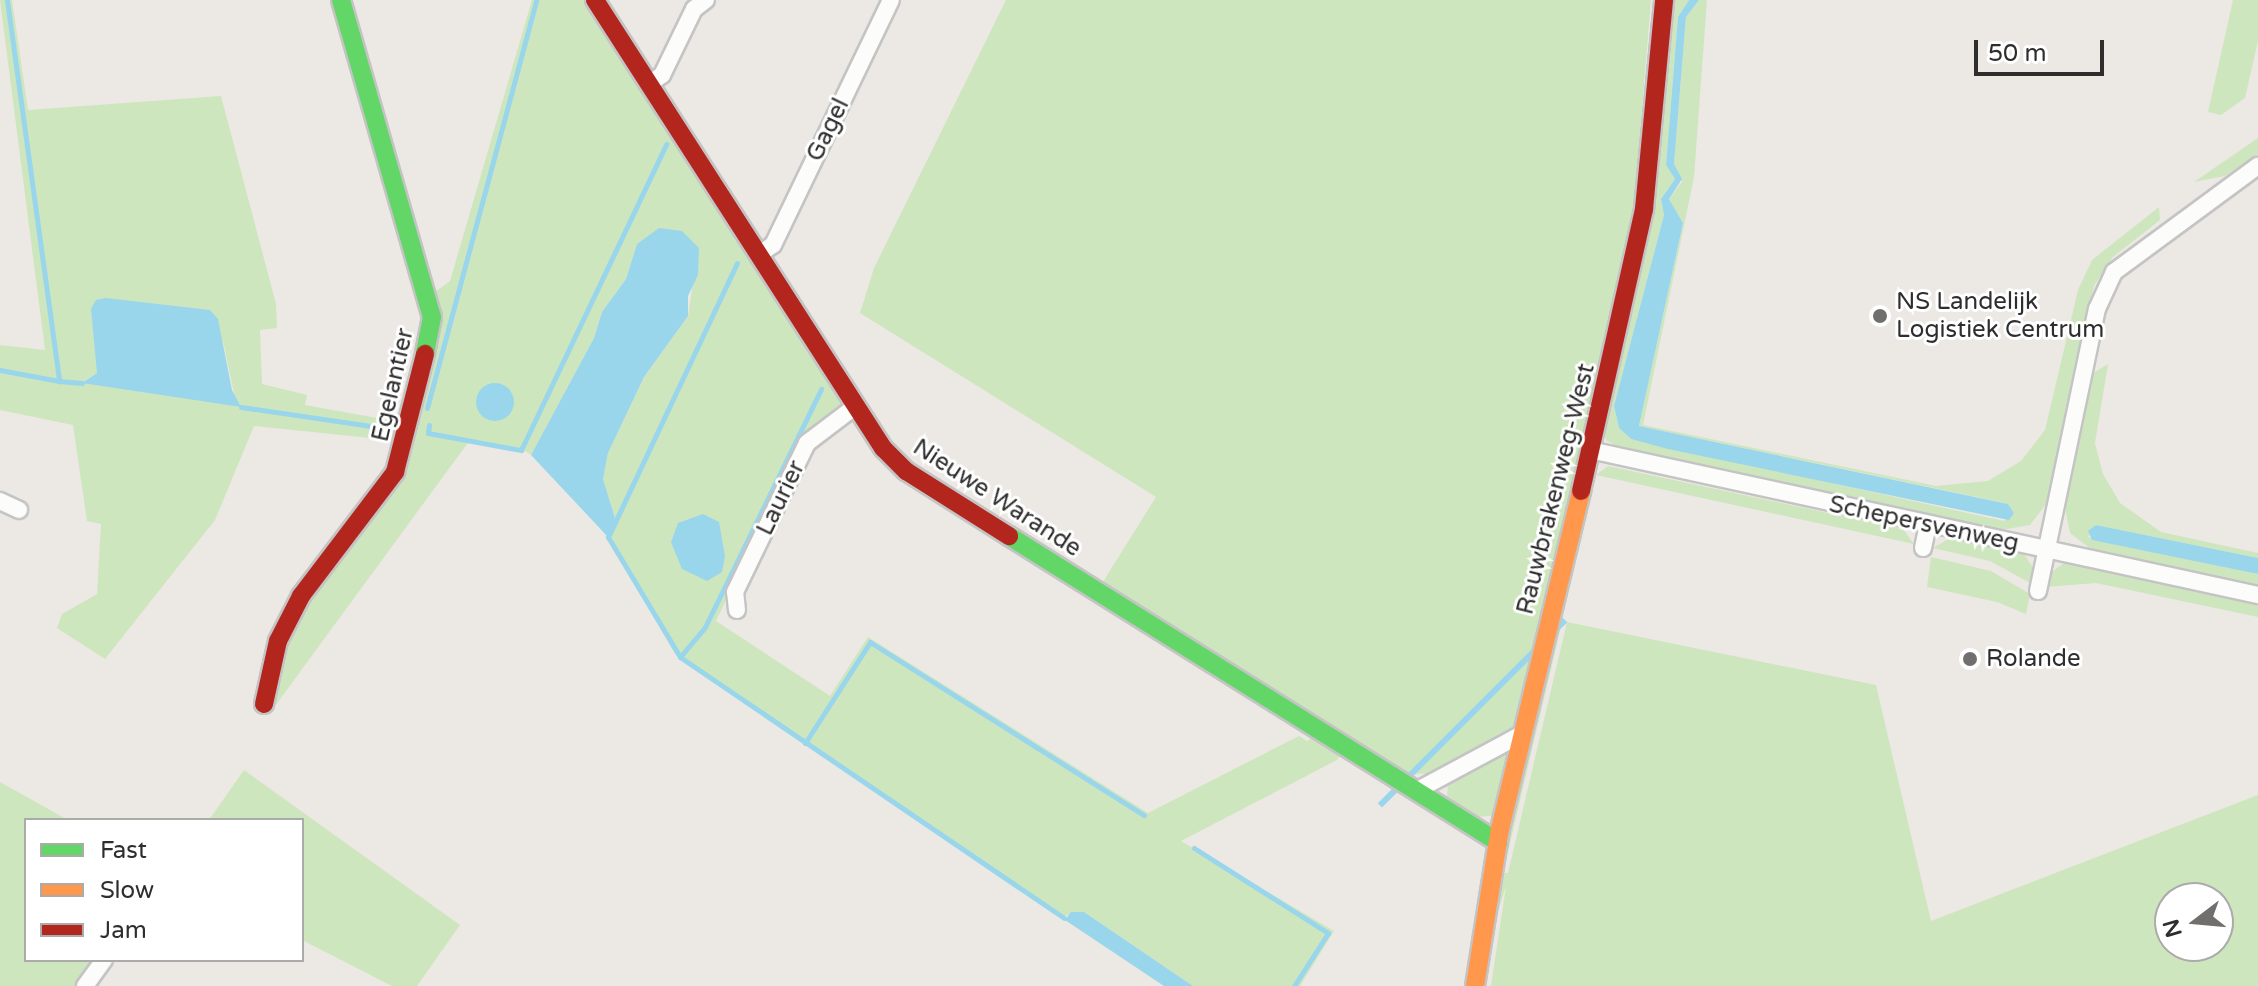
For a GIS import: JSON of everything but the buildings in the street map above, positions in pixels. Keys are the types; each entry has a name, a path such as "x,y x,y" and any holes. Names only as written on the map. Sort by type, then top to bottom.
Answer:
{"street":[{"name":"Egelantier","path":"264,704 278,641 301,596 395,472 417,403 432,317 341,0"},
{"name":"Nieuwe Warande","path":"595,0 883,448 906,471 1498,842"},
{"path":"649,84 662,75 694,9 706,0"},
{"name":"Gagel","path":"758,255 773,245 891,0"},
{"name":"Rauwbrakenweg-West","path":"1475,986 1498,842 1644,209 1664,0"},
{"path":"2038,591 2097,309 2114,272 2258,166"},
{"name":"Laurier","path":"737,610 735,592 807,443 856,406"},
{"name":"Schepersvenweg","path":"1590,450 2258,595"},
{"path":"0,501 19,510"},
{"path":"1923,548 1928,525"},
{"path":"1416,791 1522,734"},
{"path":"85,986 103,962"}],"green space":[{"path":"0,0 12,0 28,110 221,96 276,304 277,328 260,330 262,384 307,395 305,405 405,423 400,441 254,426 215,520 105,659 57,628 62,614 97,594 101,524 87,521 73,425 0,410 0,345 45,350","holes":["223,341 235,398 83,382 97,373 97,364"]},
{"path":"532,0 585,0 843,402 806,436 716,621 830,696 868,637 1148,813 1299,736 1307,741 1316,736 1341,753 1337,760 1181,841 1334,931 1300,986 1193,986 1084,912 1064,916 675,654 608,537 615,518 603,479 608,453 644,377 688,316 698,248 637,244 626,279 602,312 594,338 531,455 521,448 470,440 275,706 275,673 292,628 398,479 435,292 450,281"},
{"path":"1006,0 1651,0 1639,145 1644,184 1520,720 1501,738 1426,774 1404,773 1101,585 1156,497 860,313 874,268"},
{"path":"1669,0 1689,0 1678,17 1666,165 1675,179 1661,199 1664,215 1614,406 1619,428 1631,439 2004,521 2014,513 2008,504 1639,426 1683,223 1669,199 1682,182 1674,164 1686,17 1699,0 1707,0 1694,177 1643,425 1936,486 1988,481 2021,461 2045,430 2078,290 2092,260 2159,207 2160,220 2113,257 2094,286 2047,503 2030,525 2001,530 1625,451 1606,440 1603,431"},
{"path":"2233,0 2258,0 2258,41 2245,98 2221,115 2208,112"},
{"path":"2258,138 2258,154 2225,176 2194,182"},
{"path":"2108,364 2095,443 2103,474 2120,503 2161,532 2258,553 2258,558 2096,525 2088,537 2258,574 2258,585 2092,550 2070,533 2065,508 2093,373"},
{"path":"1608,466 1903,529 1914,544 1596,475"},
{"path":"1950,538 2024,554 2034,569 2032,584 1990,561 1933,548"},
{"path":"1931,557 1991,571 2030,594 2026,614 1997,602 1927,587"},
{"path":"2064,563 2258,604 2258,617 2096,583 2046,587 2049,574"},
{"path":"1554,616 1563,618 1503,873 1508,873 1567,622 1876,685 1931,921 2258,795 2258,986 1491,986 1506,886 1484,956"},
{"path":"1508,752 1499,815 1478,817 1447,798 1448,782"},
{"path":"244,770 460,925 417,986 392,986 304,941 304,818 210,818"},
{"path":"0,782 64,818 24,818 24,962 93,962 75,986 0,986"}],"water":[{"path":"1689,0 1699,0 1686,17 1674,164 1682,179 1669,199 1683,223 1639,426 2008,504 2014,513 2009,520 1668,449 1631,439 1619,428 1614,406 1664,215 1661,199 1675,179 1666,165 1678,17"},
{"path":"659,228 682,231 699,248 698,275 688,296 688,316 644,377 608,453 603,479 615,518 608,537 531,455 594,338 602,312 626,279 637,244"},
{"path":"106,298 210,310 218,319 232,390 241,407 82,383 97,373 91,309 96,300"},
{"path":"495,383 508,389 514,402 508,415 495,421 482,415 476,402 482,389"},
{"path":"703,514 719,522 725,556 722,572 707,581 682,569 671,542 678,523"},
{"path":"2096,525 2258,558 2258,574 2092,540 2088,531"},
{"path":"1563,618 1567,622 1382,808 1378,803"},
{"path":"1071,912 1084,912 1193,986 1164,986 1065,920"}],"waterway":[{"path":"7,0 59,381 82,383"},
{"path":"427,408 536,0"},
{"path":"429,425 428,433 521,450 666,144"},
{"path":"737,263 608,537 680,657 705,627 821,389"},
{"path":"0,370 59,381"},
{"path":"241,407 391,429"},
{"path":"805,743 870,642 1144,815"},
{"path":"680,657 1064,918"},
{"path":"1194,848 1328,933 1294,986"}],"traffic: fast":[{"path":"341,0 432,317 425,354"},
{"path":"1009,536 1498,842"}],"traffic: slow":[{"path":"1475,986 1500,829 1581,491"}],"traffic: jam":[{"path":"595,0 883,448 906,471 1009,536"},
{"path":"1581,491 1644,209 1664,0"},
{"path":"264,704 278,641 301,596 395,472 425,354"}],"place":[{"name":"NS Landelijk Logistiek Centrum","path":"1880,316"},
{"name":"Rolande","path":"1970,659"}]}
